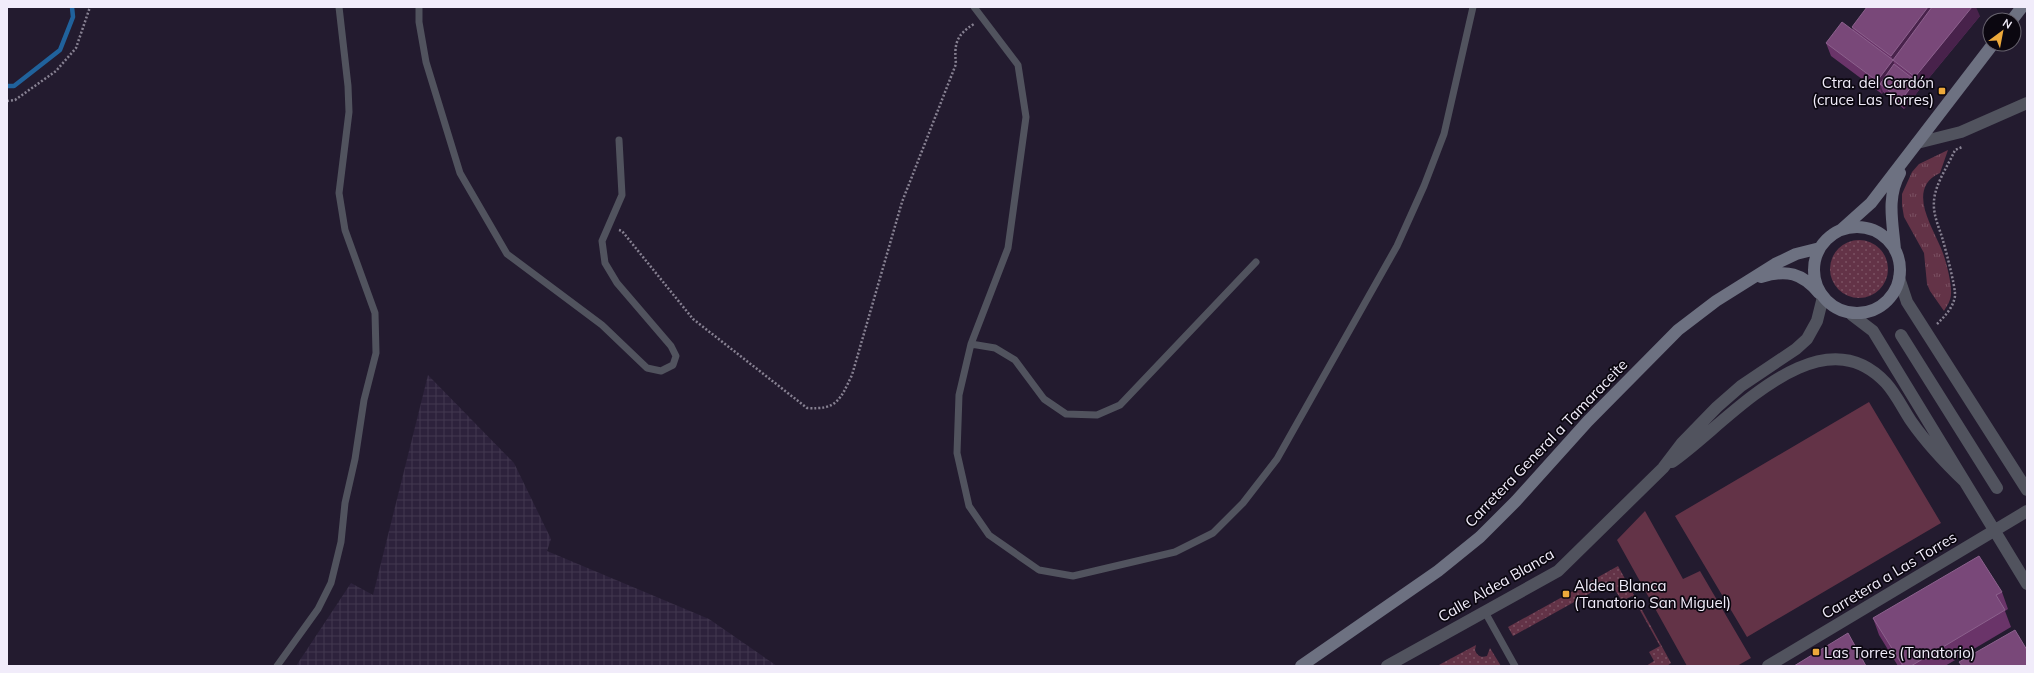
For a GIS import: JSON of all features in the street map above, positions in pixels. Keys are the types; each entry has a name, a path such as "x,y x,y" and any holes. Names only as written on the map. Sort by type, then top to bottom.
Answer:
{"main road":[{"path":"1841,230 1871,203 1987,52"},
{"path":"1895,250 1891,210 1892,196 1897,179 1917,142"},
{"path":"1864,227 1876,231 1887,239 1895,250 1900,262 1899,278 1896,288 1888,300 1871,311 1852,315 1836,309 1823,297 1815,270 1816,259 1820,248 1832,234 1841,230 1864,227"},
{"name":"Carretera General a Tamaraceite","path":"1301,666 1438,571 1480,537 1516,501 1588,421 1678,330 1716,301 1775,264 1796,254 1820,248"},
{"name":"Carretera General a Tamaraceite","path":"1751,280 1769,274 1790,274 1809,282 1823,297"}],"street":[{"path":"1917,142 1961,132 2027,103"},
{"path":"1899,278 1907,302 1928,332 2027,490"},
{"name":"Calle Aldea Blanca","path":"1387,666 1558,571 1663,468 1682,444 1717,407 1741,386 1796,349 1807,339 1817,321 1823,297"},
{"path":"1852,315 1873,331 2027,584"},
{"path":"1901,335 1996,488"},
{"name":"Calle Aldea Blanca","path":"1663,468 1690,450 1736,408 1757,392 1801,367 1819,360 1835,359 1864,366 1877,374 1888,385 1911,421 1940,459 1965,482"},
{"name":"Carretera a Las Torres","path":"1768,666 2027,511"}],"lane":[{"path":"277,666 318,609 331,583 342,542 345,503 355,459 364,400 376,353 376,313 345,230 339,193 349,112 348,86 339,7"},
{"path":"419,7 419,22 426,62 460,173 507,254 602,325 647,368 661,371 673,365 676,356 671,346 617,283 605,264 602,241 622,195 619,140"},
{"path":"974,7 1018,65 1026,117 1008,248 971,344 959,395 957,453 969,506 989,534 1039,570 1073,576 1175,552 1213,533 1244,503 1276,459 1397,246 1424,186 1444,134 1473,7"},
{"path":"971,344 995,348 1016,360 1044,399 1066,414 1097,415 1120,405 1256,262"},
{"path":"1485,612 1515,666"}],"path":[{"path":"7,101 15,100 56,71 76,48 90,7"},
{"path":"608,228 622,230 693,320 807,408 824,409 840,399 852,375 902,202 956,64 954,46 965,29 982,18"},
{"path":"1928,332 1946,316 1952,306 1955,295 1942,235 1936,220 1934,201 1937,188 1955,150 1969,144"}],"shaded area":[{"path":"428,375 514,463 551,539 547,551 709,619 777,666 296,666 351,583 373,595"}],"green space":[{"path":"1948,150 1940,173 1930,180 1925,188 1923,197 1927,217 1942,250 1949,277 1951,296 1944,311 1927,284 1924,253 1904,217 1902,194 1912,172 1919,164"},
{"path":"1853,240 1865,240 1880,248 1888,263 1888,275 1880,290 1865,298 1853,298 1838,290 1830,275 1830,263 1838,248"},
{"path":"1869,402 1941,523 1747,637 1675,516"},
{"path":"1645,511 1683,579 1700,571 1751,658 1737,666 1687,666 1617,540"},
{"path":"1618,566 1671,663 1667,666 1646,666 1654,661 1649,652 1660,646 1632,596 1622,601 1610,582 1513,636 1508,627"},
{"path":"1476,645 1475,650 1481,657 1487,656 1490,648 1501,666 1437,666"}],"building":[{"path":"1867,7 1928,7 1891,56 1852,27"},
{"path":"1932,7 1972,7 1915,77 1893,60"},
{"path":"1842,22 1893,60 1877,81 1826,43"},
{"path":"1894,64 1916,81 1901,100 1880,84"},
{"path":"1979,556 2002,592 1996,595 2005,610 1911,666 1903,666 1873,618"},
{"path":"2015,630 2027,650 2027,666 1962,666 1959,662"},
{"path":"1848,633 1866,666 1794,666"}],"waterway":[{"path":"7,86 14,86 60,50 73,17 72,7"}],"place":[{"name":"Ctra. del Cardón (cruce Las Torres)","path":"1942,91"},
{"name":"Aldea Blanca (Tanatorio San Miguel)","path":"1566,594"},
{"name":"Las Torres (Tanatorio)","path":"1816,652"}]}
